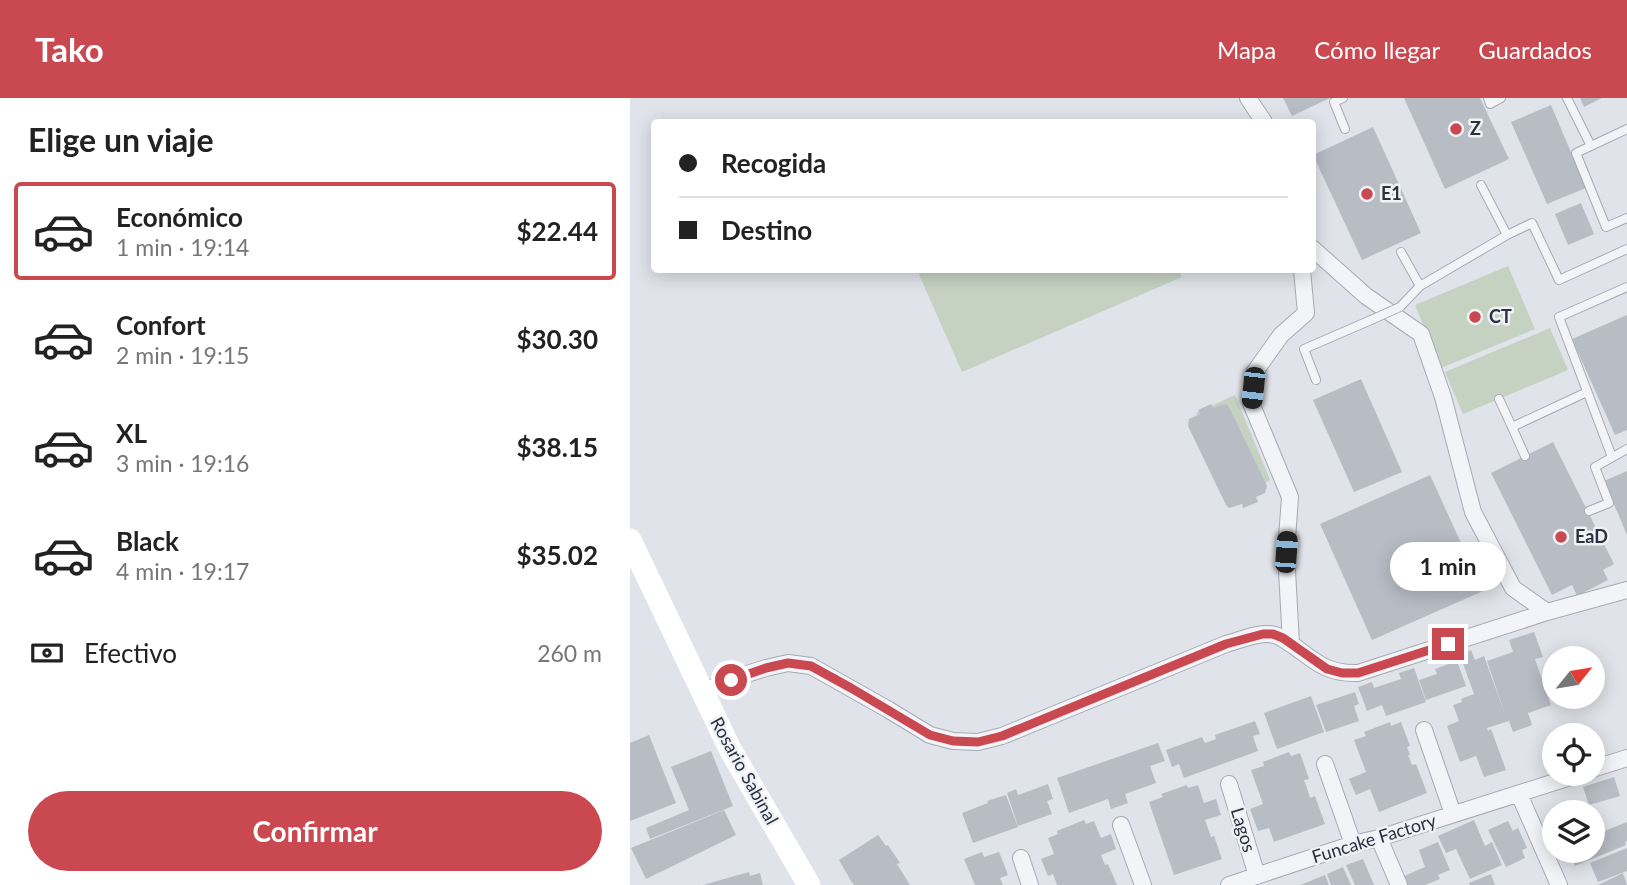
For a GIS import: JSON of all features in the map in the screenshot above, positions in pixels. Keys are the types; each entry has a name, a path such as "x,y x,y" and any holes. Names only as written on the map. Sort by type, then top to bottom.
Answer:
{"main road":[{"name":"Rosario Sabinal","path":"630,540 730,749 809,885"}],"street":[{"path":"1248,98 1262,119"},
{"path":"1316,252 1366,296 1421,334 1443,397 1473,512 1513,588 1547,612"},
{"path":"1291,644 1286,552 1290,496 1251,403 1254,373 1281,335 1306,313 1303,273"},
{"path":"703,692 766,668 788,663 811,666 930,735 953,741 978,742 1002,736 1226,644 1263,634 1283,638 1327,669 1358,673 1547,612 1627,590"},
{"path":"1424,730 1453,814"},
{"path":"1605,765 1627,758"},
{"path":"1325,764 1353,844"},
{"name":"Lagos","path":"1229,783 1263,878"},
{"name":"Funcake Factory","path":"1229,885 1263,878 1353,844 1543,786"},
{"path":"1519,794 1559,885"},
{"path":"1121,825 1143,885"},
{"path":"1379,838 1399,885"},
{"path":"1021,858 1030,885"}],"lane":[{"path":"1343,98 1334,102 1345,129"},
{"path":"1488,98 1490,103 1501,98"},
{"path":"1567,98 1591,145"},
{"path":"1627,129 1576,153 1606,227 1627,218"},
{"path":"1481,185 1507,235"},
{"path":"1316,380 1304,349 1400,307 1420,286 1532,223 1559,281 1627,249"},
{"path":"1401,252 1420,286"},
{"path":"1612,457 1559,317 1627,287"},
{"path":"1512,427 1587,392"},
{"path":"1499,399 1525,456"},
{"path":"1589,511 1609,503 1595,467 1627,449"}],"green space":[{"name":"CT","path":"1508,266 1535,329 1441,368 1415,305"},
{"path":"918,273 1180,273 1182,277 962,372"},
{"path":"1550,328 1568,370 1463,414 1445,372"},
{"path":"1235,395 1270,480 1236,502 1196,413"}],"building":[{"path":"1283,98 1330,98 1292,116"},
{"name":"Z","path":"1404,98 1480,98 1509,159 1445,189"},
{"path":"1580,98 1602,98 1584,107"},
{"path":"1551,105 1586,188 1547,204 1511,122"},
{"name":"E1","path":"1373,127 1421,233 1362,260 1316,161 1316,154"},
{"path":"1581,203 1594,234 1568,245 1555,214"},
{"path":"1627,315 1627,430 1615,435 1572,339"},
{"path":"1361,379 1402,472 1354,492 1313,400"},
{"path":"1211,404 1213,408 1226,404 1229,407 1267,486 1265,493 1256,497 1258,502 1243,508 1242,504 1229,508 1226,505 1188,426 1189,419 1200,414 1198,410"},
{"name":"EaD","path":"1553,442 1614,564 1603,570 1608,580 1577,596 1572,585 1552,595 1491,473"},
{"path":"1627,471 1627,535 1604,481"},
{"path":"1430,475 1483,591 1372,640 1320,524"},
{"path":"1534,632 1542,654 1542,657 1535,659 1542,679 1542,708 1528,713 1532,725 1513,732 1509,721 1487,728 1488,731 1491,729 1506,770 1484,777 1476,756 1460,762 1447,726 1459,721 1453,705 1474,694 1460,655 1471,650 1475,660 1484,656 1506,717 1487,661 1513,652 1509,640"},
{"path":"1457,661 1466,686 1426,700 1419,680 1437,674 1435,669"},
{"path":"1414,668 1426,702 1386,716 1382,705 1367,711 1358,687 1372,682 1374,688 1401,679 1399,673"},
{"path":"1355,692 1359,704 1354,706 1359,721 1326,732 1316,705"},
{"path":"1311,696 1324,732 1277,749 1264,713"},
{"path":"1255,721 1260,734 1253,736 1258,751 1184,778 1179,764 1172,767 1166,750 1202,737 1205,743 1216,739 1215,735"},
{"path":"1390,722 1391,726 1401,722 1410,746 1407,747 1408,755 1412,765 1416,764 1427,793 1379,812 1370,789 1356,795 1349,779 1366,772 1354,740 1366,736 1364,732"},
{"path":"649,735 676,803 630,821 630,743"},
{"path":"1158,743 1165,761 1150,766 1156,783 1125,794 1128,803 1111,809 1108,799 1069,813 1057,778"},
{"path":"711,751 733,806 650,839 646,828 689,810 671,767"},
{"path":"1289,752 1291,756 1300,753 1309,779 1304,780 1310,798 1315,796 1325,824 1274,842 1269,828 1258,831 1250,809 1263,804 1251,770"},
{"path":"1614,777 1620,796 1605,800 1587,800 1583,787 1605,786 1605,780"},
{"path":"1048,784 1053,799 1047,801 1052,814 1018,826 1007,793 1016,789 1018,795"},
{"path":"1187,785 1188,788 1198,785 1204,803 1216,799 1221,815 1205,820 1222,859 1174,875 1149,802 1163,797 1161,794"},
{"path":"1006,795 1018,827 973,843 962,813"},
{"path":"724,810 736,835 646,879 631,848"},
{"path":"1084,820 1086,824 1094,821 1101,838 1111,834 1116,849 1101,855 1117,885 1057,885 1053,874 1048,876 1041,859 1054,854 1048,838 1058,834 1057,831"},
{"path":"1474,820 1485,846 1492,842 1502,865 1470,879 1456,849 1446,853 1438,836"},
{"path":"1508,821 1513,831 1518,828 1527,848 1522,850 1525,858 1506,867 1488,830"},
{"path":"1627,822 1626,845 1605,854 1605,831"},
{"path":"878,835 900,863 897,864 910,885 854,885 851,881 839,860"},
{"path":"1438,842 1450,870 1438,875 1440,879 1425,885 1408,885 1404,876 1425,867 1419,850"},
{"path":"1627,848 1627,871 1598,882 1590,863 1605,863 1605,857"},
{"path":"982,852 984,857 999,852 1008,875 1000,878 1003,885 975,885 964,859"},
{"path":"1363,859 1374,885 1355,885 1346,865"},
{"path":"1343,867 1351,885 1331,885 1327,874"},
{"path":"749,872 750,876 760,873 763,885 703,885"},
{"path":"1623,873 1627,885 1598,885"},
{"path":"1491,874 1495,885 1469,883"},
{"path":"1325,875 1329,885 1300,885"}],"place":[{"name":"Z","path":"1456,129"},
{"name":"E1","path":"1367,194"},
{"name":"CT","path":"1475,317"},
{"name":"EaD","path":"1561,537"}],"route":[{"path":"731,680 788,663 811,666 930,735 953,741 978,742 1002,736 1226,644 1263,634 1283,638 1327,669 1342,673 1358,673 1448,644"}]}
